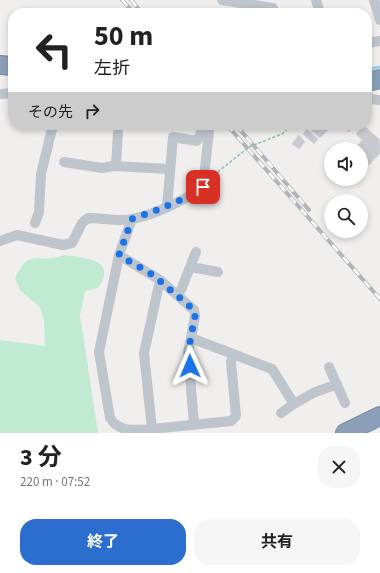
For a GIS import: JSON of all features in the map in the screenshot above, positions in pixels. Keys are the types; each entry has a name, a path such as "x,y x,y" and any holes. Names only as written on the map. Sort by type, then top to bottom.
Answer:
{"highway":[{"path":"345,433 380,416"}],"street":[{"path":"223,0 272,7"},
{"path":"374,0 380,20"},
{"path":"35,224 39,212 41,174 53,130"},
{"path":"167,207 173,137 197,141 202,130"},
{"path":"0,241 18,235 63,245 72,243 82,223 88,218 132,219 167,207 192,195 203,187 208,130"},
{"path":"116,166 118,132"},
{"path":"64,162 102,168 116,166 170,169"},
{"path":"132,219 119,255 99,352 110,418 115,426 123,431 231,421 236,416 231,362 233,354"},
{"path":"177,295 181,290 196,252"},
{"path":"119,255 160,280 194,310 195,316 188,352 194,424"},
{"path":"190,267 218,272"},
{"path":"152,429 144,352 160,280"},
{"path":"191,338 272,369 294,404"},
{"path":"329,367 345,403"},
{"path":"281,413 313,393 337,384"}],"path":[{"path":"209,179 249,147 282,134 286,130"}],"green space":[{"path":"64,255 96,261 101,265 104,271 103,278 98,288 85,291 80,315 98,433 0,433 0,340 45,346 44,320 39,306 20,290 15,278 25,262 31,259 56,258"}],"building":[{"path":"308,130 318,139 314,144 303,134"},
{"path":"311,130 328,130 320,138"},
{"path":"359,130 369,130 380,140 380,153 369,165 368,142 360,142 362,140 356,134"},
{"path":"299,135 305,142 299,149 292,144"}],"waterway":[{"path":"372,68 380,67"}],"railway":[{"path":"122,0 129,8"},
{"path":"131,0 138,8"},
{"path":"231,130 380,299"},
{"path":"240,130 309,210"}],"route":[{"path":"190,366 188,352 195,316 194,310 153,275 119,255 132,219 167,207 192,195 203,187"}]}
